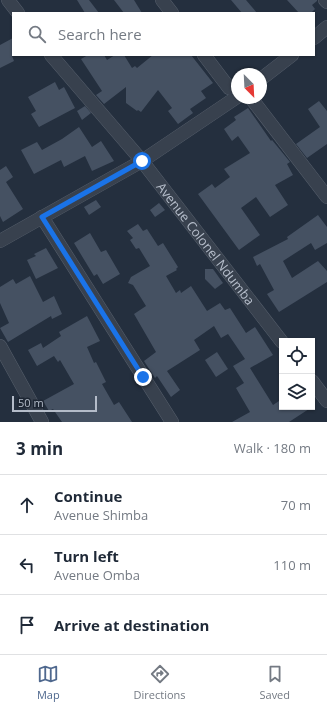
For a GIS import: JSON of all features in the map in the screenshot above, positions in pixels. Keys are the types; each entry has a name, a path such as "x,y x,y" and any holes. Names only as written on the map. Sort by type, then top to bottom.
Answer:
{"street":[{"path":"8,0 17,12"},
{"path":"162,0 171,12"},
{"path":"315,37 327,27"},
{"name":"Avenue Colonel Ndumba","path":"52,56 142,161 279,338"},
{"path":"205,56 229,88 231,88"},
{"path":"267,74 291,56"},
{"path":"0,241 142,161 231,101"},
{"path":"256,104 327,197"},
{"path":"42,217 172,422"},
{"path":"0,346 42,422"},
{"path":"315,385 327,401"}],"building":[{"path":"77,0 89,0 98,12 84,12"},
{"path":"114,0 134,0 141,12 123,12"},
{"path":"231,0 246,0 256,12 241,12"},
{"path":"287,0 317,0 312,5 315,9 312,12 298,12"},
{"path":"12,39 12,56 14,61 0,68 0,45"},
{"path":"86,56 105,56 107,60 113,56 125,56 132,68 135,66 137,68 152,56 192,56 213,83 201,91 206,98 190,109 193,113 178,124 168,111 172,108 158,90 141,112 138,110 137,111 126,103 126,87 104,104 96,95 102,91 81,59"},
{"path":"55,82 59,90 64,87 75,108 39,127 31,114 36,111 28,97"},
{"path":"319,101 327,111 327,144 307,158 296,144 320,127 308,109"},
{"path":"85,106 91,113 82,120 77,111"},
{"path":"248,108 271,141 272,140 290,162 287,164 293,175 275,185 288,205 270,217 256,197 241,208 260,235 239,250 198,194 212,184 215,188 230,177 224,169 250,153 238,136 232,141 224,129 236,120 234,117"},
{"path":"79,127 92,147 101,141 114,161 92,171 85,156 64,167 61,160 34,174 21,150 37,142 42,150 62,139"},
{"path":"6,166 13,177 6,182 23,209 3,222 0,216 0,170"},
{"path":"96,200 101,207 89,215 84,207"},
{"path":"159,203 165,210 155,217 150,210"},
{"path":"318,215 327,227 327,243 315,250 311,243 283,261 292,278 318,261 327,271 327,282 279,312 267,294 274,290 260,264 257,266 253,257 288,239 287,237"},
{"path":"138,224 143,231 147,229 158,246 163,243 178,267 176,269 177,270 166,276 176,293 180,290 181,293 191,286 207,311 220,303 225,310 230,308 246,333 255,327 273,355 250,368 273,405 279,401 279,410 307,410 289,422 232,422 250,412 236,388 244,383 233,366 245,359 228,334 221,338 214,326 194,340 200,350 167,371 180,390 171,397 157,376 155,378 144,361 156,352 134,314 146,306 133,285 128,283 131,277 150,266 139,248 136,249 130,240 133,238 127,231"},
{"path":"90,233 101,252 106,250 120,274 103,284 97,274 94,276 74,243"},
{"path":"46,248 58,268 36,279 27,260 36,256 34,254"},
{"path":"205,269 213,269 223,283 215,289 205,279"},
{"path":"30,276 43,302 54,296 62,314 52,319 51,316 8,342 0,328 9,323 0,303 0,287 13,279 16,284"},
{"path":"87,316 100,341 87,347 94,363 96,362 106,382 102,384 114,405 119,402 132,422 62,422 53,409 49,411 43,401 74,384 60,360 58,362 54,356 37,366 28,350 41,343 43,348 61,336 59,332"},
{"path":"217,352 228,369 216,377 205,360"}],"route":[{"path":"142,161 42,217 143,377"}]}
